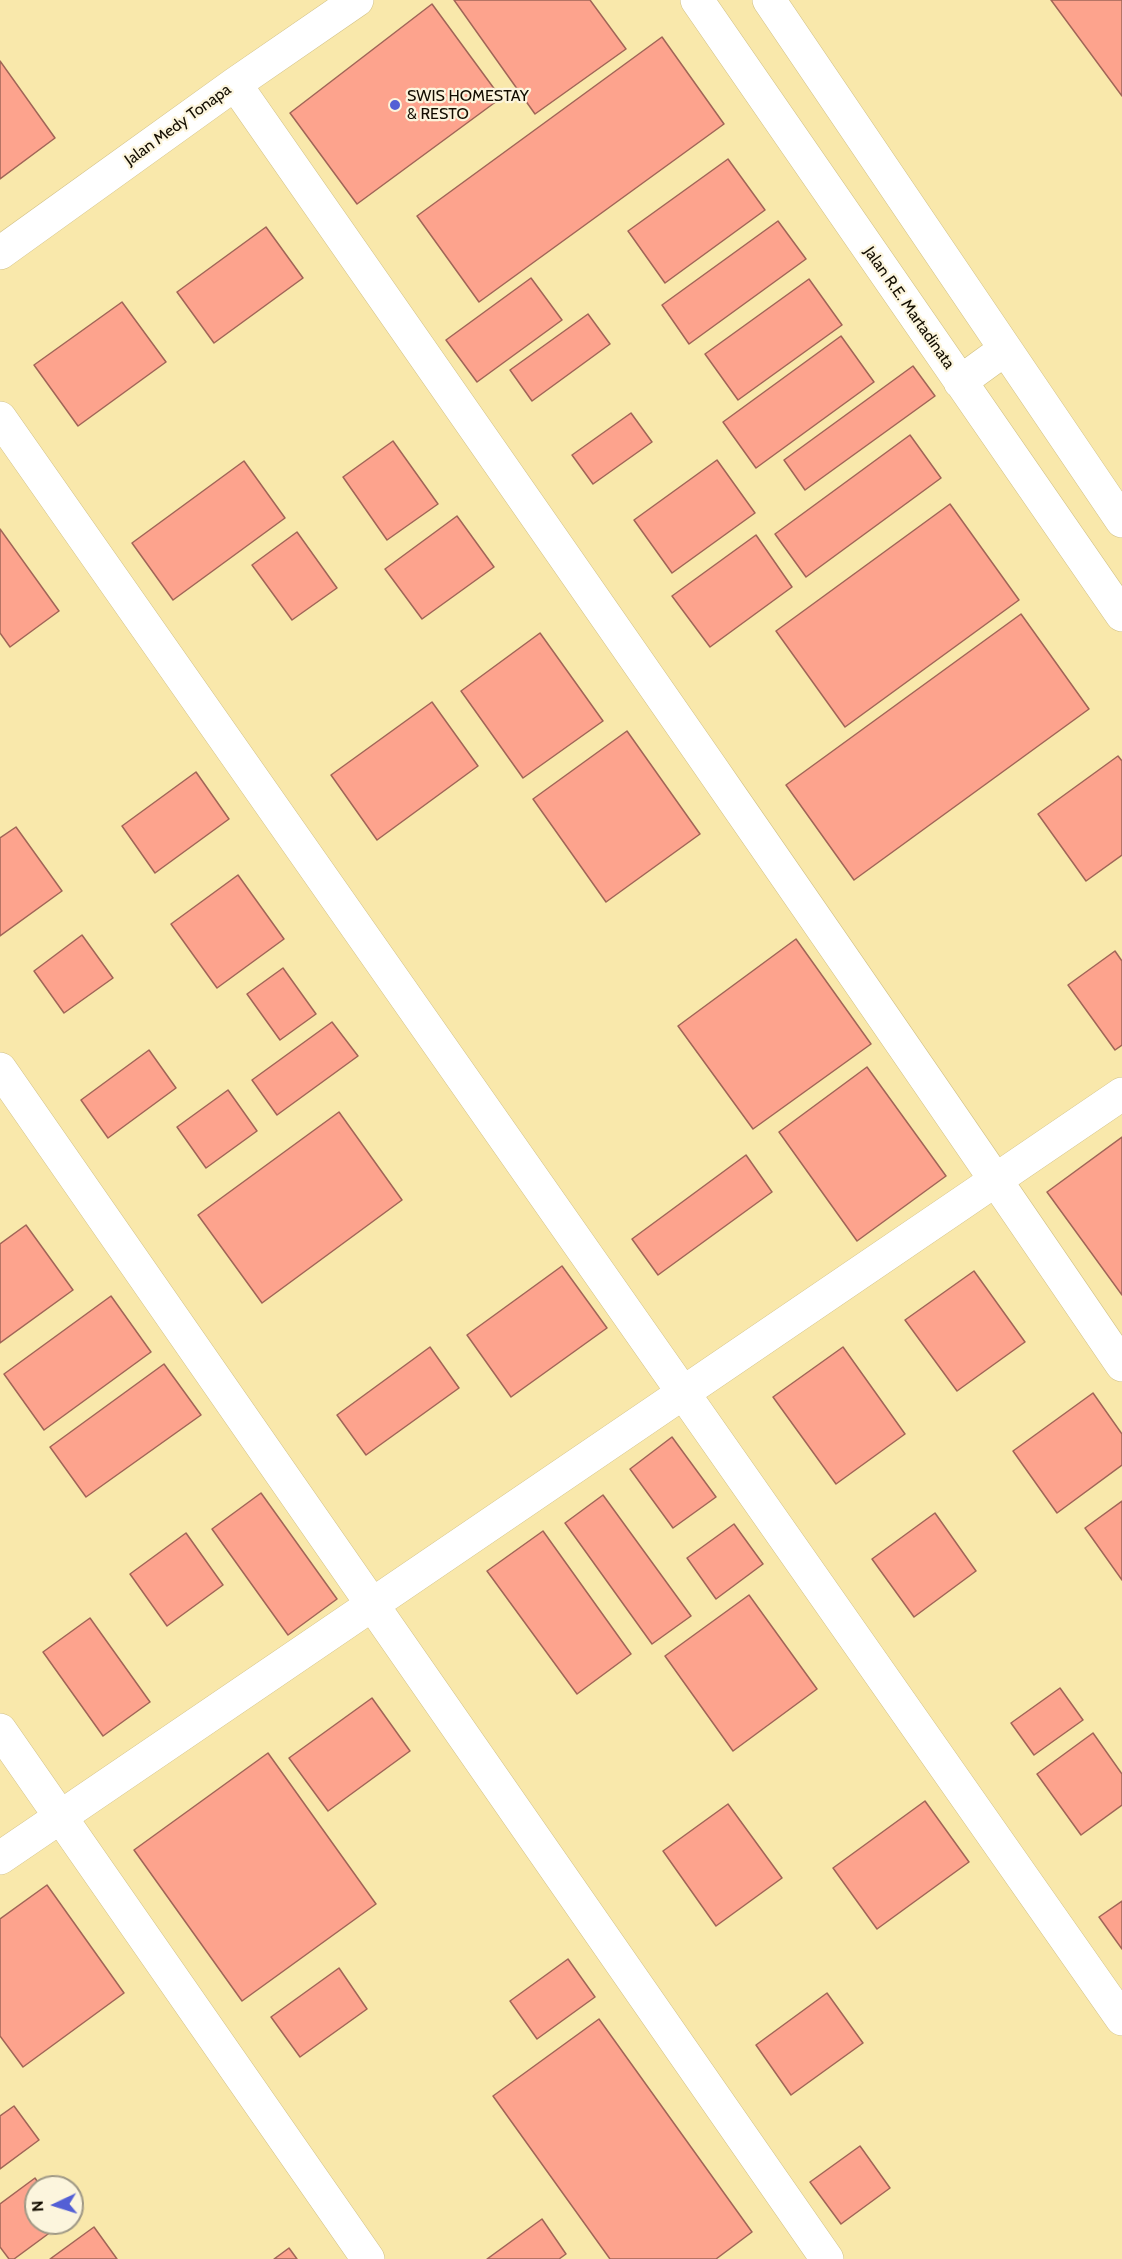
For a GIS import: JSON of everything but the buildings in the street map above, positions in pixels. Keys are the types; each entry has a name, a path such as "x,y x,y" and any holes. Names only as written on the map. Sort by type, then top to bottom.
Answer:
{"main road":[{"name":"Jalan Medy Tonapa","path":"0,253 235,84 357,0"},
{"name":"Jalan R.E. Martadinata","path":"697,0 1122,615"},
{"path":"769,0 1122,521"},
{"path":"235,84 585,585 1122,1365"},
{"path":"960,382 1004,350"},
{"path":"0,418 1122,2019"},
{"path":"0,1069 826,2259"},
{"path":"0,1858 1122,1094"},
{"path":"0,1730 368,2259"}],"place":[{"name":"SWIS HOMESTAY & RESTO","path":"395,105"}]}
